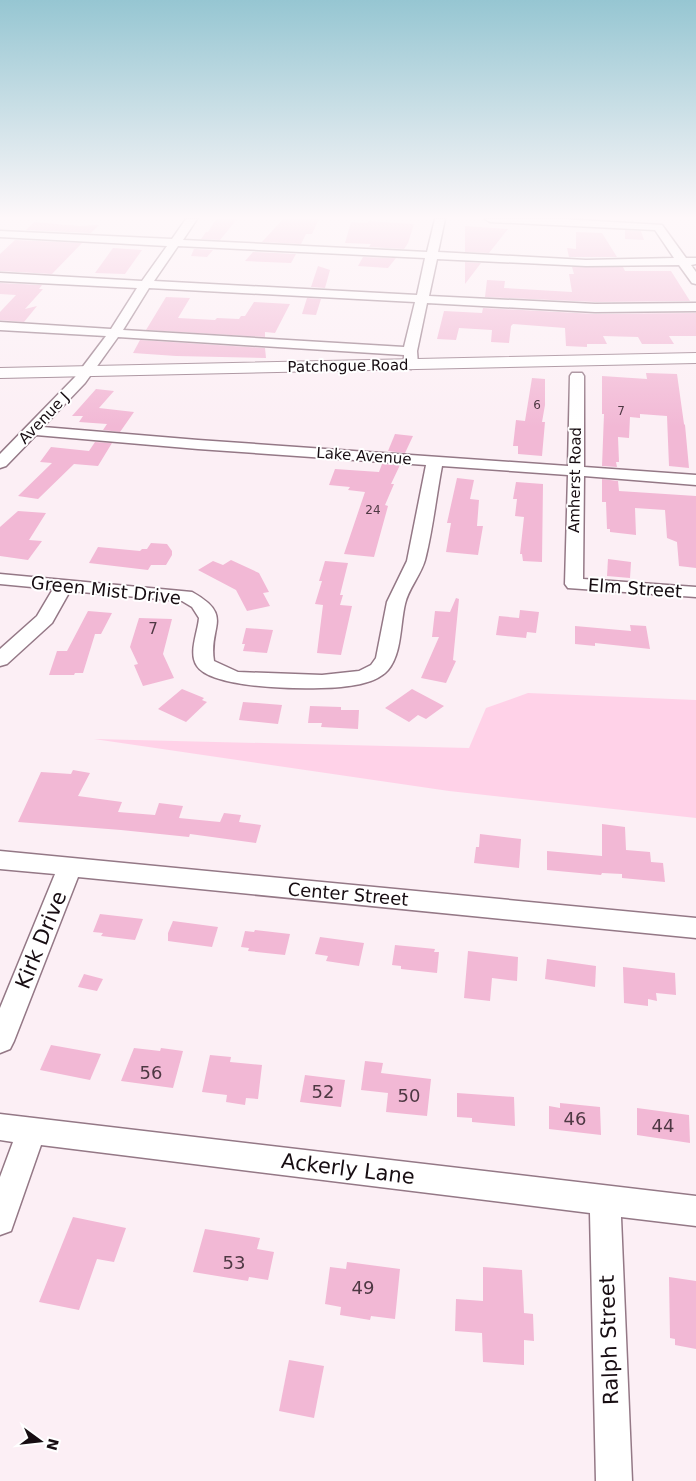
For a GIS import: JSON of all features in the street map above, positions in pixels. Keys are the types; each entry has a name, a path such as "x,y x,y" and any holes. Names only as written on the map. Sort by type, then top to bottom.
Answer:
{"main road":[{"name":"Patchogue Road","path":"0,373 86,372 410,358 696,358"}],"street":[{"name":"Avenue J","path":"0,463 86,372 114,334 143,288"},
{"path":"206,288 595,308 696,306"},
{"path":"0,326 410,358 423,288"},
{"name":"Amherst Road","path":"574,584 574,470 577,376"},
{"name":"Lake Avenue","path":"32,430 154,442 696,480"},
{"name":"Green Mist Drive","path":"0,579 186,596 196,601 208,612 203,649 205,664 226,675 238,678 332,680 364,676 383,665 386,658 396,602 416,561 435,461"},
{"name":"Elm Street","path":"574,584 696,592"},
{"path":"0,660 45,618 64,585"},
{"name":"Center Street","path":"0,860 696,928"},
{"name":"Kirk Drive","path":"0,1041 70,868"},
{"name":"Ackerly Lane","path":"0,1127 696,1211"},
{"path":"0,1220 32,1132"},
{"name":"Ralph Street","path":"605,1199 614,1481"}],"shaded area":[{"path":"528,693 696,700 696,818 449,791 94,739 469,748 486,708"}],"building":[{"path":"0,288 43,289 25,309 37,306 24,322 0,320 0,312 16,295 0,294"},
{"path":"486,288 572,292 571,288 682,288 690,301 595,302 485,297"},
{"path":"166,297 190,298 178,318 239,319 241,316 245,316 254,302 290,304 275,333 265,332 265,337 146,330"},
{"path":"307,298 321,299 316,315 302,314"},
{"path":"483,308 595,314 696,313 696,336 669,336 674,344 642,344 638,337 603,336 607,344 587,344 587,347 566,346 565,328 513,324 511,326 509,343 491,342 492,330 459,328 456,340 437,339 444,311 482,313"},
{"path":"140,340 265,348 266,358 133,353"},
{"path":"646,373 677,374 689,468 669,466 667,416 640,414 640,418 630,417 629,438 618,437 619,462 616,462 617,467 602,466 604,414 602,414 602,376 647,379"},
{"path":"532,378 545,379 545,405 542,422 545,422 542,456 518,454 518,446 513,446 516,420 525,421"},
{"path":"96,389 114,391 99,408 134,412 120,432 103,430 107,424 79,422 83,416 72,416"},
{"path":"395,434 413,436 405,453 388,451"},
{"path":"95,442 112,443 98,466 74,464 38,499 18,496 52,463 40,462 51,447 89,451"},
{"path":"382,464 400,465 391,484 394,484 385,505 388,506 374,557 344,554 365,492 348,490 350,487 329,485 335,469 379,472"},
{"path":"457,478 474,480 470,499 479,500 477,526 483,526 478,555 446,552 451,523 447,523"},
{"path":"602,479 618,481 619,491 696,496 696,568 679,566 677,542 667,538 665,510 635,508 636,535 610,532 610,529 607,529 606,502 602,502"},
{"path":"516,482 543,484 542,562 523,561 522,554 520,554 524,517 515,516 517,499 513,499"},
{"path":"18,511 46,513 29,540 42,541 28,560 0,556 0,527"},
{"path":"151,543 167,544 172,551 172,555 166,565 151,565 148,570 89,563 98,547 140,551 147,549"},
{"path":"608,559 631,562 630,578 607,576"},
{"path":"231,560 259,573 269,592 263,593 270,606 247,611 236,590 198,570 213,561 223,565"},
{"path":"325,561 348,563 340,595 343,595 340,605 352,606 341,655 317,653 323,605 315,604 322,581 319,581"},
{"path":"456,598 459,599 453,660 456,661 446,683 421,678 439,637 432,637 435,611 450,612"},
{"path":"520,610 539,612 536,633 527,632 526,638 496,635 499,616 519,618"},
{"path":"88,611 112,613 101,634 95,634 83,673 49,675 57,651 67,651"},
{"path":"139,618 172,619 163,654 174,678 143,686 134,665 138,664 130,647"},
{"path":"630,625 646,626 650,649 595,643 595,646 575,644 575,626 631,631"},
{"path":"246,628 273,630 267,653 243,651 245,644 242,644"},
{"path":"182,689 204,698 202,700 207,702 186,722 158,709"},
{"path":"412,689 444,706 426,719 418,715 409,722 385,708"},
{"path":"243,702 282,705 278,724 239,720"},
{"path":"310,706 341,707 341,710 359,710 358,729 321,727 322,723 308,723"},
{"path":"73,770 90,773 78,796 122,802 118,812 155,815 159,803 183,806 179,818 220,822 224,813 241,815 239,822 261,825 256,843 190,834 189,837 18,822 41,772 71,774"},
{"path":"602,824 625,827 626,850 650,852 651,862 663,863 665,882 622,878 622,874 602,873 601,875 547,870 547,851 602,856"},
{"path":"480,834 521,839 519,868 474,863 476,847 479,847"},
{"path":"100,914 143,919 135,940 101,936 103,933 93,932"},
{"path":"173,921 218,927 212,947 168,941 168,933"},
{"path":"255,930 290,934 285,955 248,951 249,948 241,947 245,931 254,932"},
{"path":"320,937 364,943 359,966 326,961 328,956 315,954"},
{"path":"395,945 435,949 434,952 439,952 437,973 401,969 401,966 392,965"},
{"path":"468,951 518,957 517,981 492,978 490,1001 464,998"},
{"path":"547,959 596,966 595,987 545,979"},
{"path":"623,967 675,973 676,995 656,993 657,1001 648,999 648,1006 624,1003"},
{"path":"84,974 103,979 97,991 78,987"},
{"path":"51,1045 101,1054 90,1080 40,1070"},
{"path":"134,1048 160,1051 161,1048 183,1051 173,1088 121,1081"},
{"path":"210,1055 231,1057 230,1062 262,1065 258,1099 246,1098 245,1105 226,1102 227,1095 202,1092"},
{"path":"365,1061 383,1063 381,1073 431,1079 427,1116 386,1112 388,1093 361,1090"},
{"path":"305,1075 345,1080 341,1107 300,1102"},
{"path":"457,1093 514,1097 515,1126 472,1122 472,1118 457,1117"},
{"path":"560,1103 600,1107 601,1135 549,1129 549,1106 560,1108"},
{"path":"637,1108 689,1115 690,1143 637,1135"},
{"path":"73,1217 126,1228 114,1262 97,1259 79,1310 39,1302"},
{"path":"205,1229 260,1238 257,1249 274,1252 268,1280 249,1277 248,1281 193,1272"},
{"path":"347,1262 400,1269 395,1319 371,1316 370,1320 340,1315 341,1307 325,1304 330,1267 346,1269"},
{"path":"483,1267 522,1270 524,1313 533,1314 534,1341 524,1340 524,1365 483,1362 482,1333 455,1331 456,1299 483,1301"},
{"path":"669,1277 696,1281 696,1349 675,1345 675,1339 670,1338"},
{"path":"289,1360 324,1366 314,1418 279,1411"}]}
